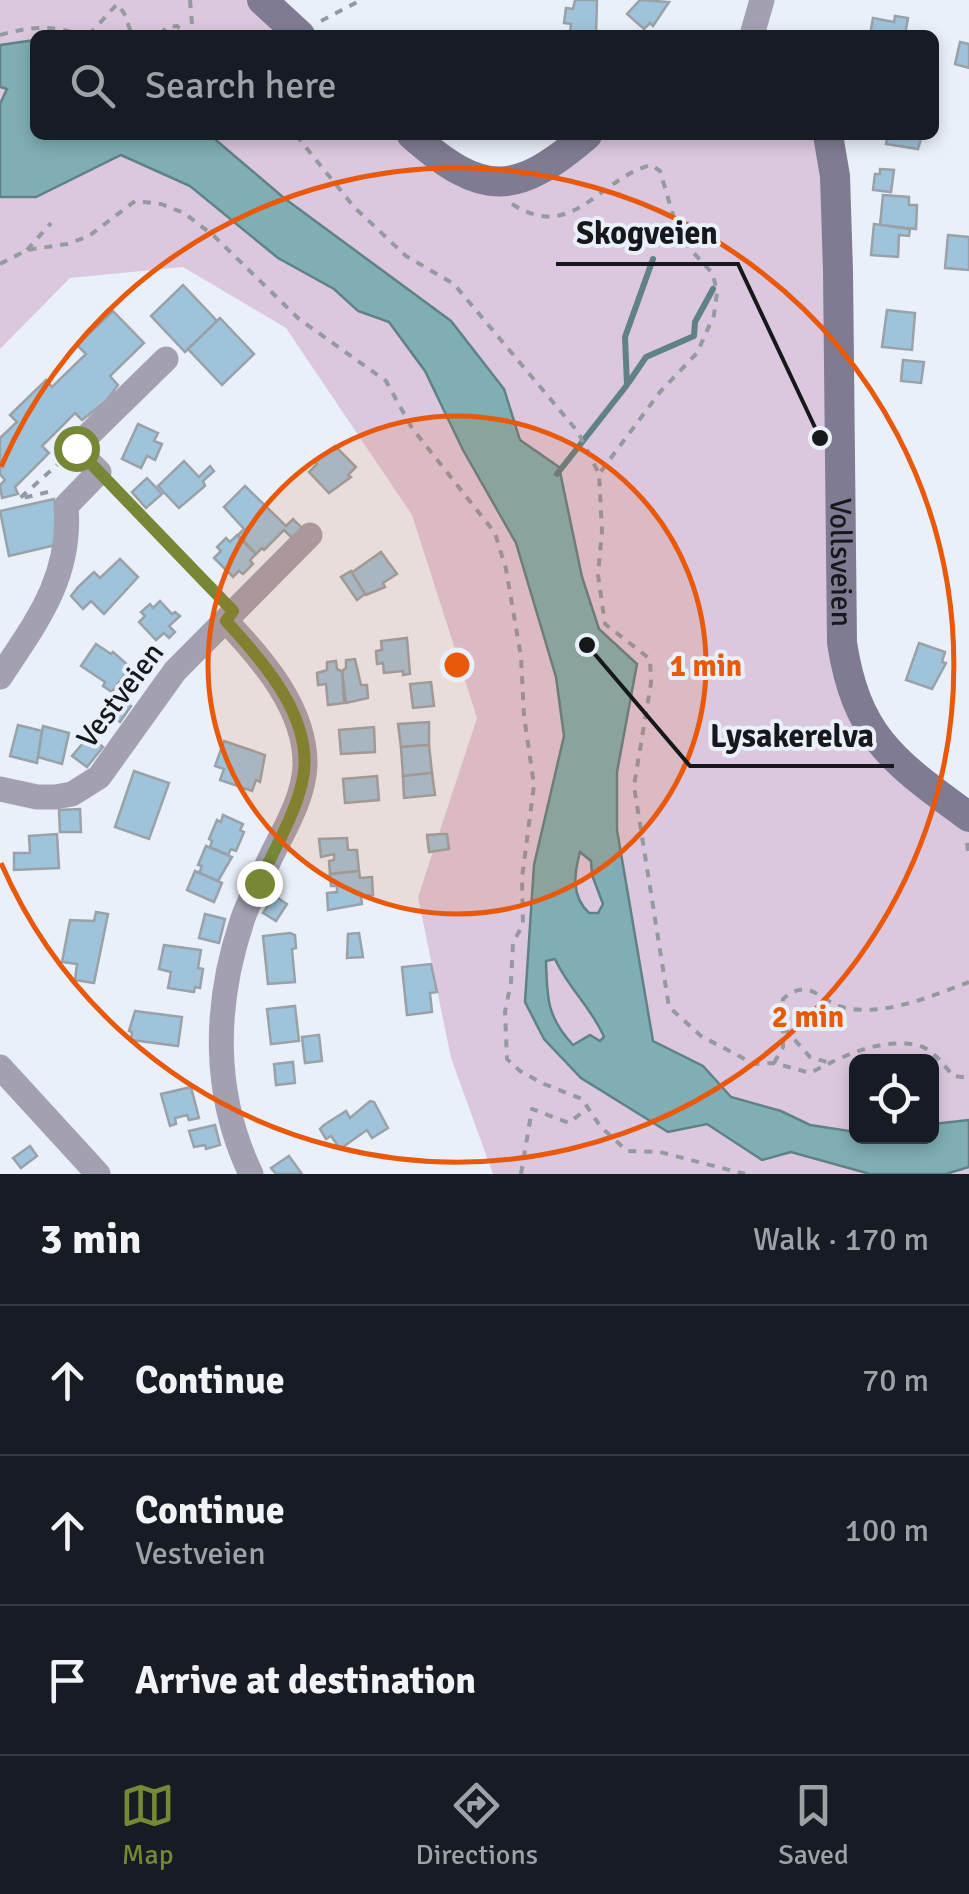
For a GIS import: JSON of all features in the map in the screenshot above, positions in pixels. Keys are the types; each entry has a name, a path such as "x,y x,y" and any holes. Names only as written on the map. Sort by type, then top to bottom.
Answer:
{"main road":[{"path":"262,0 295,30"},
{"path":"418,140 470,178 499,182 532,176 581,140"},
{"name":"Vollsveien","path":"829,140 835,195 842,643 847,674 859,711 880,743 969,817"}],"street":[{"path":"753,30 762,0"},
{"path":"0,677 48,600 60,572 68,546 66,506 99,472 76,448 166,359"},
{"name":"Vestveien","path":"0,788 37,797 72,794 98,776 175,671 310,535"},
{"path":"230,616 276,682 304,753 298,797 243,918 220,1011 219,1045 228,1103 241,1152 252,1174"},
{"path":"0,1067 98,1174"}],"path":[{"path":"190,0 190,30"},
{"path":"306,30 361,0"},
{"path":"91,30 117,4 130,30"},
{"path":"0,35 34,26 67,30"},
{"path":"300,140 354,207 406,256 454,284 578,432 599,474 602,531 598,575 605,624 650,659 651,683 634,786 669,1007 701,1036 754,1064 774,1063 810,1072 862,1048 919,1046 936,1056 954,1076 969,1078"},
{"path":"499,182 514,206 537,216 563,217 600,196 630,170 650,164 660,172 674,218 691,250 713,274 714,315 697,353 660,392 599,474"},
{"path":"0,264 27,250 89,236 135,201 161,204 184,213 214,236 299,319 386,381 412,428 495,534 506,568 534,785 522,878 523,924 514,943 505,1012 507,1059 520,1071 582,1099 600,1126 628,1150 660,1152 745,1174"},
{"path":"27,250 51,223"},
{"path":"66,506 52,490 19,499 76,448"},
{"path":"99,472 230,616"},
{"path":"774,1063 783,1047 783,1000 794,990 803,988 844,1008 886,1008 969,982"},
{"path":"783,1027 810,1056 830,1063"},
{"path":"521,1174 532,1108 570,1123 589,1107"}],"shaded area":[{"path":"0,0 262,0 295,30 30,30 30,140 421,140 499,181 577,140 828,140 842,610 881,743 969,817 969,1174 493,1174 451,1058 418,897 477,718 412,515 286,328 183,267 70,278 0,349"}],"water":[{"path":"30,41 30,140 216,140 284,198 451,321 504,389 520,440 559,467 582,577 599,629 637,664 617,772 617,830 653,1041 703,1066 731,1097 781,1111 810,1125 849,1131 849,1144 939,1144 939,1123 969,1120 969,1167 946,1174 870,1174 791,1152 762,1160 707,1124 668,1132 581,1078 544,1039 525,1002 534,865 564,736 556,677 516,543 463,450 425,371 389,322 358,311 334,289 278,258 190,186 121,155 36,197 0,197 0,104 7,89 0,87 0,45","holes":["580,852 591,861 603,904 598,913 589,913 579,899 575,876","555,959 604,1037 600,1041 590,1035 573,1045 550,1007 546,961"]}],"building":[{"path":"575,0 597,0 596,30 570,30 571,24 564,23 566,8 573,9"},
{"path":"640,0 669,2 653,26 650,23 644,29 627,14"},
{"path":"895,16 908,18 906,30 871,30 873,18 894,22"},
{"path":"960,42 969,44 969,68 955,64"},
{"path":"887,140 921,140 918,149 886,144"},
{"path":"880,169 894,170 891,192 873,190 875,174 880,174"},
{"path":"883,195 909,197 909,205 917,205 916,229 880,225"},
{"path":"874,224 910,229 909,236 899,235 898,257 871,255"},
{"path":"948,235 969,237 969,270 945,268"},
{"path":"183,285 217,321 185,352 151,316"},
{"path":"887,310 915,313 912,350 882,347"},
{"path":"113,311 144,343 110,376 118,385 106,401 82,420 75,413 42,446 49,453 15,487 18,494 2,498 0,485 5,480 0,474 0,438 17,422 10,415 46,380 52,387 86,354 77,345"},
{"path":"220,318 254,354 222,385 188,349"},
{"path":"903,360 924,362 921,383 901,381"},
{"path":"138,424 158,433 154,441 162,444 155,460 147,456 141,468 122,459"},
{"path":"335,446 356,467 348,475 351,477 329,493 309,472 317,464 315,461"},
{"path":"184,461 199,477 210,466 214,471 203,481 205,486 179,508 158,486"},
{"path":"147,478 162,494 146,508 132,492"},
{"path":"245,486 286,526 293,519 302,528 292,538 284,530 256,554 238,535 244,529 224,507"},
{"path":"54,499 64,543 9,556 0,511"},
{"path":"237,535 256,554 243,574 239,571 233,577 214,558 221,551 217,547 226,538 230,542"},
{"path":"381,552 397,574 383,583 385,587 366,595 351,573"},
{"path":"120,559 138,577 104,614 91,601 83,609 71,596 94,572 100,578"},
{"path":"351,571 365,594 357,600 341,577"},
{"path":"160,601 172,614 180,616 169,626 175,632 169,638 164,633 156,640 139,622 145,616 141,612"},
{"path":"407,638 410,674 384,673 383,663 377,664 376,651 382,650 381,641"},
{"path":"919,643 945,652 942,662 946,663 932,689 906,680"},
{"path":"96,644 130,667 112,692 103,686 105,682 81,666"},
{"path":"355,659 361,685 367,685 368,698 346,703 342,671 346,660"},
{"path":"336,661 337,669 342,671 344,703 328,705 326,684 318,685 317,673 327,670 327,662"},
{"path":"431,682 434,706 413,708 410,684"},
{"path":"115,694 131,706 120,722 103,710"},
{"path":"429,722 429,745 401,747 398,724"},
{"path":"18,725 42,731 37,763 10,756"},
{"path":"43,726 69,733 62,764 38,757"},
{"path":"374,727 375,752 341,754 339,730"},
{"path":"89,736 103,747 87,767 72,756"},
{"path":"224,741 265,755 260,782 256,780 252,791 220,780 224,769 215,766"},
{"path":"429,745 432,773 403,776 401,747"},
{"path":"134,771 169,783 149,839 115,827"},
{"path":"432,773 435,795 404,798 403,776"},
{"path":"377,776 379,800 345,803 343,779"},
{"path":"80,809 81,832 60,832 59,810"},
{"path":"223,815 243,824 240,830 244,832 236,851 231,849 228,855 210,847 209,839"},
{"path":"57,834 59,868 14,870 14,853 30,853 29,836"},
{"path":"447,834 449,849 429,852 427,835"},
{"path":"347,838 348,850 357,850 359,871 330,874 329,861 334,860 334,854 321,857 319,839"},
{"path":"206,846 232,857 218,881 199,873"},
{"path":"195,871 222,883 214,902 187,890"},
{"path":"359,871 360,878 372,877 373,895 361,896 362,904 328,910 327,893 337,892 337,886 331,886 330,874"},
{"path":"275,896 287,904 276,921 263,913"},
{"path":"96,912 108,914 94,983 75,980 77,964 62,962 70,920 94,921"},
{"path":"205,914 225,919 219,943 199,938"},
{"path":"359,933 363,957 347,958 348,934"},
{"path":"295,935 295,982 268,984 263,936"},
{"path":"164,945 201,950 200,988 195,987 194,992 168,988 171,972 159,969"},
{"path":"431,964 437,992 430,993 432,1012 407,1015 402,967"},
{"path":"295,1006 299,1041 271,1044 267,1009"},
{"path":"135,1011 182,1017 178,1046 131,1040 129,1031"},
{"path":"319,1035 322,1061 305,1063 302,1037"},
{"path":"293,1062 295,1083 276,1085 274,1064"},
{"path":"191,1087 199,1118 175,1118 176,1124 170,1126 161,1094"},
{"path":"370,1101 388,1128 372,1138 367,1130 340,1149 331,1136 326,1139 320,1129 324,1125 346,1111 350,1118"},
{"path":"215,1125 220,1145 194,1147 189,1131"},
{"path":"30,1146 37,1156 21,1168 13,1158"},
{"path":"289,1156 302,1174 276,1174 271,1168"}],"waterway":[{"path":"557,474 627,385 625,337 653,259"},
{"path":"629,382 646,357 694,336 695,322 713,289"}],"place":[{"name":"Skogveien","path":"820,438"},
{"name":"Lysakerelva","path":"587,645"}],"route":[{"path":"76,448 233,611 226,621 270,672 292,715 302,741 303,780 259,883"}]}
